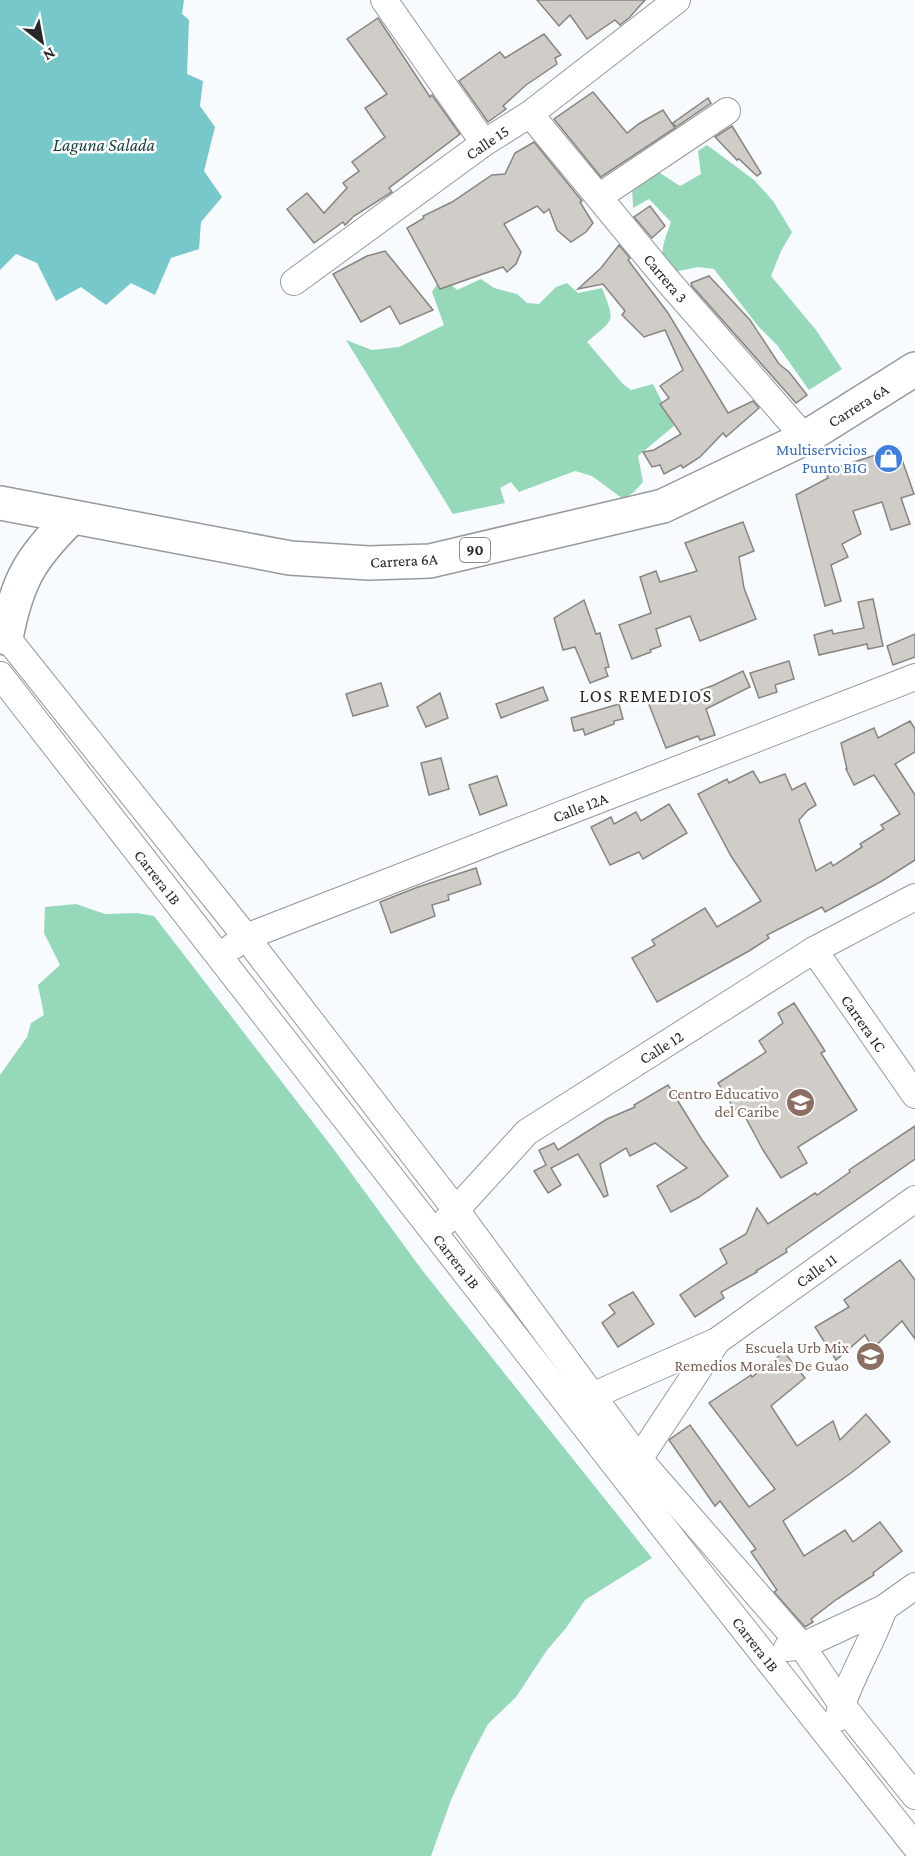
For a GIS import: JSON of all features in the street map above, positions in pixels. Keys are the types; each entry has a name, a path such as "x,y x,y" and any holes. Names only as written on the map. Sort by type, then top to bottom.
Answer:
{"highway":[{"name":"Carrera 6A","path":"0,503 290,558 369,563 430,561 663,506 805,438 915,369"},
{"path":"3,633 26,571 46,542 71,518"}],"street":[{"name":"Calle 15","path":"294,282 484,143 530,114 677,0"},
{"path":"388,1 484,143"},
{"path":"600,196 727,111"},
{"name":"Carrera 3","path":"530,114 667,280 805,438"},
{"name":"Carrera 1B","path":"3,633 246,937 456,1210 583,1403"},
{"name":"Carrera 1B","path":"0,675 435,1233 583,1403 634,1470 762,1651 915,1846"},
{"name":"Calle 12A","path":"220,956 246,937 915,677"},
{"name":"Calle 12","path":"435,1233 527,1132 814,950 915,897"},
{"name":"Carrera 1C","path":"814,950 915,1095"},
{"name":"Calle 11","path":"717,1341 915,1199"},
{"path":"583,1403 717,1341"},
{"path":"634,1470 717,1341"},
{"name":"Carrera 1B","path":"634,1470 802,1646 842,1704 915,1796"},
{"path":"762,1651 802,1646 884,1608 915,1586"},
{"path":"832,1741 842,1704 876,1633 884,1608"}],"green space":[{"path":"707,145 754,180 773,201 792,232 771,276 816,330 842,369 809,390 777,345 758,326 714,269 698,267 669,273 663,260 663,254 664,242 671,222 649,199 633,208 632,186 644,176 660,173 680,186 701,174 698,151"},
{"path":"442,276 457,290 481,279 494,288 517,294 527,303 539,304 556,287 567,283 578,293 602,288 611,315 610,320 587,342 623,384 631,390 653,384 674,426 638,456 643,482 634,492 623,499 592,476 575,471 519,492 511,482 500,488 505,503 453,514 346,340 372,350 399,347 444,325 432,292"},
{"path":"76,904 105,914 137,913 154,916 335,1151 422,1270 652,1558 585,1600 566,1628 547,1650 516,1697 488,1724 451,1800 431,1856 0,1856 0,1075 27,1037 31,1023 44,1015 38,985 60,965 44,933 45,907"}],"water":[{"name":"Laguna Salada","path":"0,0 184,0 182,14 189,20 187,74 203,81 200,106 215,127 204,171 222,197 201,222 199,249 171,258 155,295 131,283 106,305 81,287 56,301 37,263 16,254 0,270"}],"building":[{"path":"537,0 645,0 620,25 615,20 587,39 570,15 559,26"},
{"path":"378,18 430,97 432,95 460,134 389,188 392,192 354,216 345,225 343,222 314,243 287,209 307,193 324,213 347,188 343,183 359,171 352,162 385,137 365,108 387,94 347,39"},
{"path":"544,34 561,55 555,58 557,64 526,85 503,106 506,109 488,122 459,81 500,52 505,58"},
{"path":"593,92 627,133 663,110 675,128 601,177 554,119"},
{"path":"708,98 711,103 676,127 673,123"},
{"path":"732,126 761,173 757,176 739,159 737,160 715,137"},
{"path":"534,142 582,201 580,202 593,223 586,232 571,242 557,230 549,209 544,213 537,206 504,224 521,252 516,264 507,272 503,267 440,289 407,228 492,175 505,174 515,153"},
{"path":"650,206 665,226 652,238 634,217"},
{"path":"619,245 668,313 728,413 753,401 759,408 726,437 723,433 700,457 683,468 681,465 664,474 660,465 652,467 643,452 654,450 681,434 660,404 669,398 660,386 683,370 665,330 644,337 622,315 625,311 603,284 578,289 601,268"},
{"path":"385,251 433,310 400,324 390,306 361,322 333,274 367,256"},
{"path":"709,276 750,320 779,364 789,372 807,395 796,403 692,286 691,283"},
{"path":"898,448 914,494 901,498 910,524 891,530 882,502 853,511 861,534 842,544 848,557 831,565 841,601 825,606 796,495 828,478 825,471"},
{"path":"743,522 754,551 739,557 744,588 756,619 700,641 690,616 656,629 661,646 632,659 619,625 651,613 640,577 656,571 660,582 697,571 685,543"},
{"path":"873,599 883,646 868,649 867,644 819,655 814,635 832,630 833,634 864,628 858,602"},
{"path":"584,600 596,634 600,633 609,667 605,668 608,676 590,683 575,647 563,650 554,618"},
{"path":"915,634 915,657 893,665 887,646"},
{"path":"789,661 794,679 775,685 777,692 759,698 750,673"},
{"path":"743,671 750,687 706,709 715,735 700,740 698,736 666,748 648,702 669,694 672,701"},
{"path":"381,683 388,706 353,716 346,694"},
{"path":"543,687 548,700 501,718 496,704"},
{"path":"440,693 448,718 426,727 417,707"},
{"path":"619,704 623,719 585,735 583,729 574,731 571,718"},
{"path":"910,721 915,729 915,752 895,764 915,795 915,860 825,912 822,907 767,935 769,938 749,951 657,1002 632,958 655,945 652,940 705,908 717,927 761,901 731,856 698,794 727,779 729,783 753,771 760,783 785,774 792,790 805,783 816,805 799,820 816,871 831,862 833,866 862,847 860,844 884,829 881,825 900,814 874,775 854,785 846,769 841,743 874,728 878,738"},
{"path":"441,758 449,789 429,795 421,763"},
{"path":"497,776 507,805 480,815 469,785"},
{"path":"669,804 687,833 643,859 639,852 610,865 591,827 611,817 614,824 636,812 641,821"},
{"path":"476,868 481,884 448,895 449,900 432,905 435,916 391,933 380,902"},
{"path":"794,1003 825,1051 821,1053 857,1110 798,1147 807,1163 781,1178 740,1107 735,1110 718,1083 766,1052 759,1041 783,1023 778,1013"},
{"path":"668,1085 702,1140 728,1176 699,1197 671,1212 657,1186 687,1168 655,1143 630,1156 626,1148 600,1164 608,1195 604,1197 578,1154 551,1168 561,1185 548,1193 534,1171 546,1165 539,1150 554,1143 558,1150 607,1119 635,1107 634,1105"},
{"path":"915,1126 915,1159 786,1249 787,1252 721,1292 724,1298 695,1317 680,1295 727,1263 720,1249 746,1234 757,1208 768,1224 815,1193 817,1195 850,1172 849,1170"},
{"path":"900,1260 915,1280 915,1339 902,1321 873,1348 865,1335 836,1360 815,1327 849,1307 844,1300"},
{"path":"633,1292 654,1324 618,1347 602,1323 615,1313 609,1305"},
{"path":"784,1352 805,1378 771,1406 797,1446 833,1421 840,1440 866,1414 890,1442 783,1521 804,1556 845,1530 853,1542 880,1522 902,1551 873,1573 874,1575 811,1619 813,1622 805,1627 774,1592 777,1590 751,1552 756,1549 720,1501 715,1506 669,1440 690,1425 749,1507 775,1489 709,1403 751,1375 752,1377"}],"place":[{"name":"Multiservicios Punto BIG","path":"888,458"},
{"name":"Centro Educativo del Caribe","path":"800,1102"},
{"name":"Escuela Urb Mix Remedios Morales De Guao","path":"870,1356"}],"district":[{"name":"LOS REMEDIOS","path":"646,696"}]}
